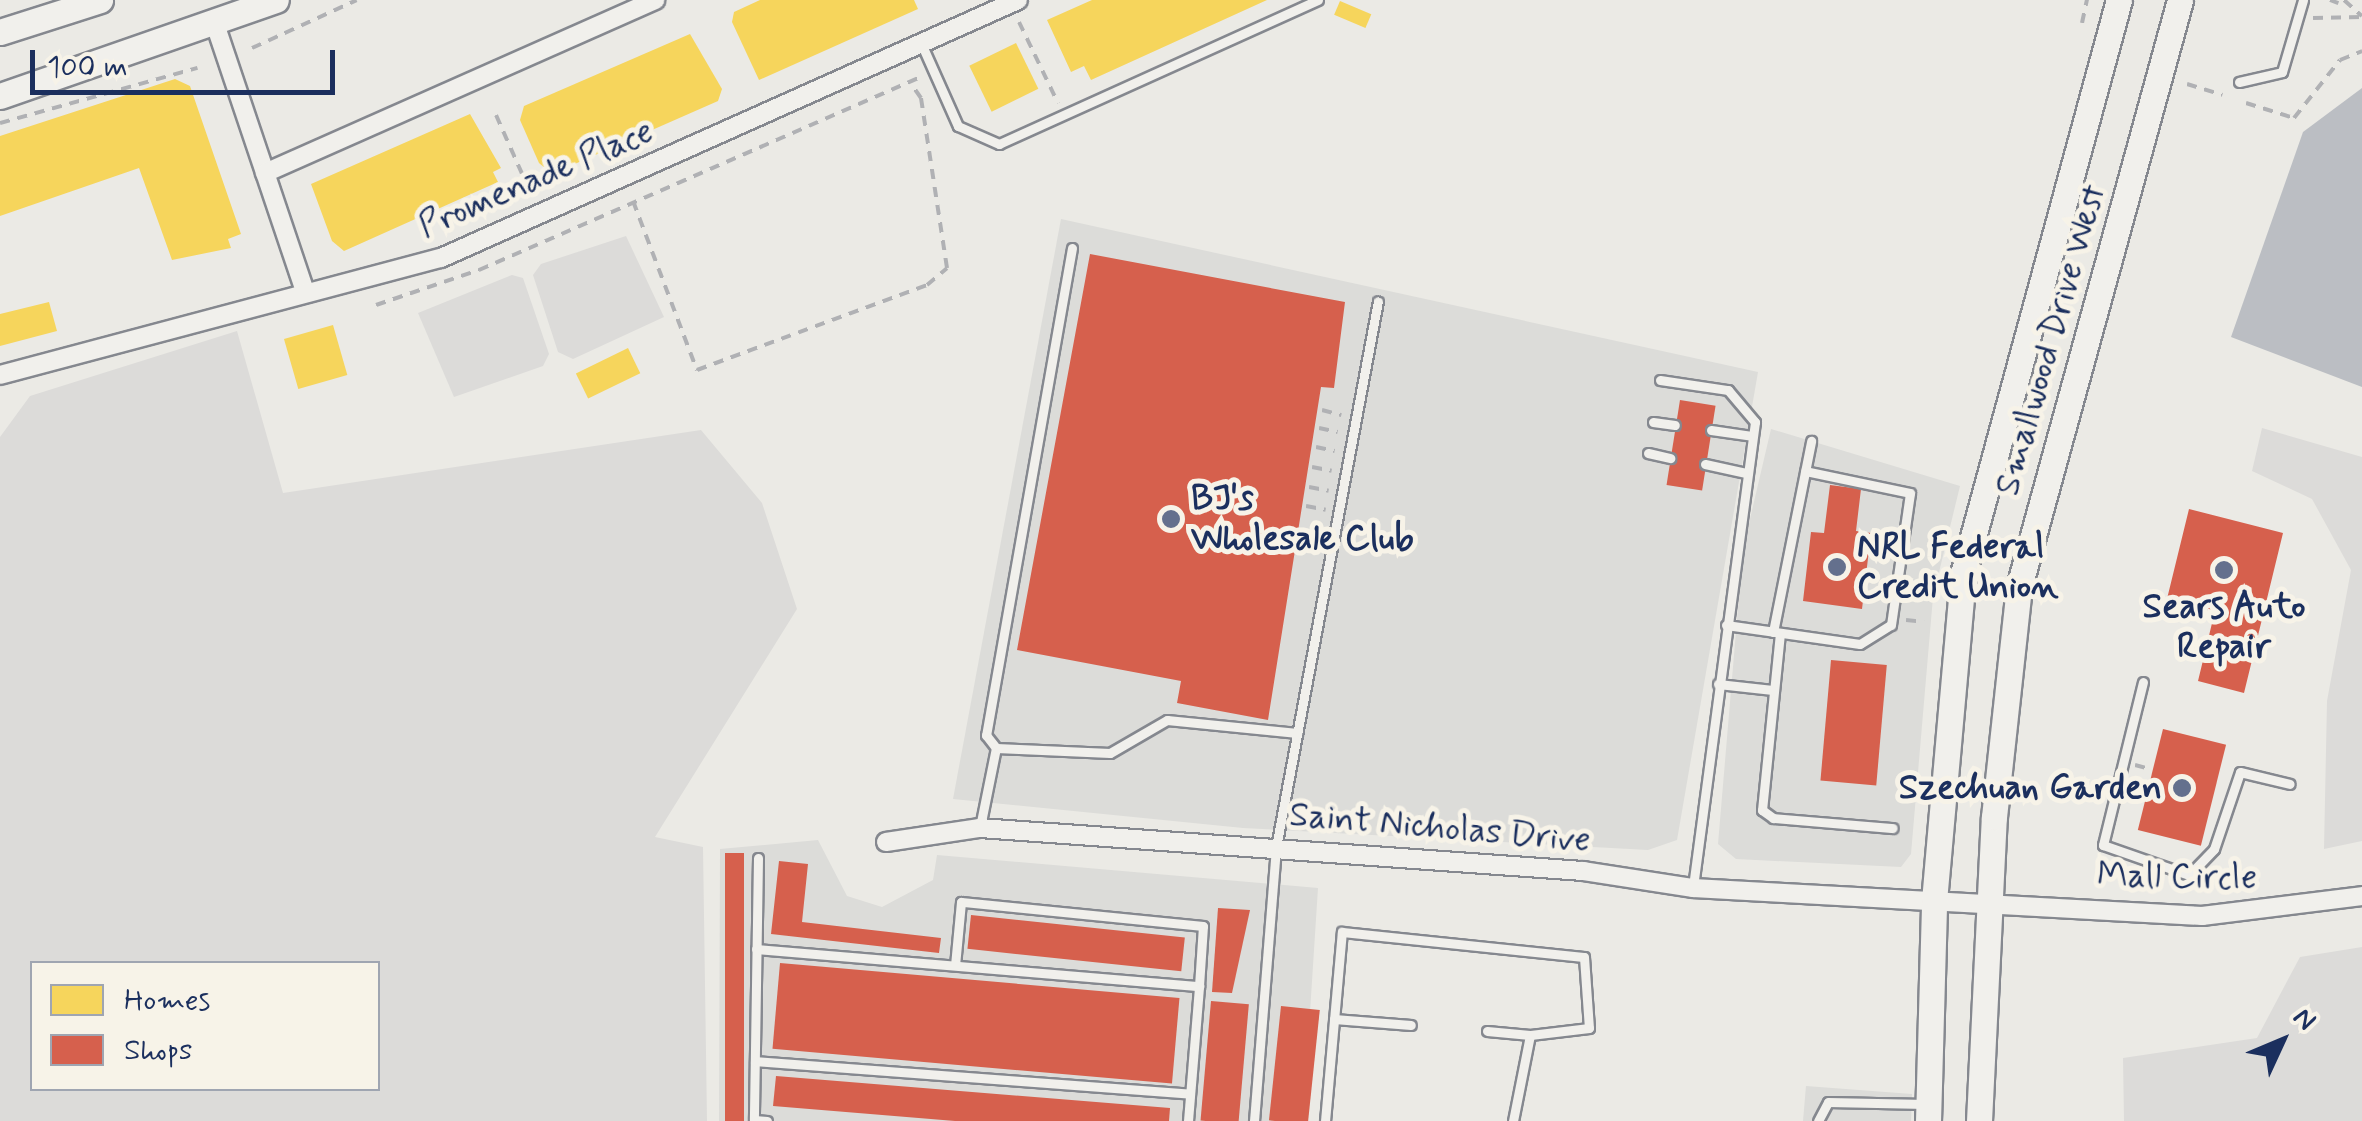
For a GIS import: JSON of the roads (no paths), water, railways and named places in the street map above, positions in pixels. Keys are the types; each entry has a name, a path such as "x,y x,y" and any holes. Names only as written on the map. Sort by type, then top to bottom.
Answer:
{"main road":[{"path":"0,32 100,0"},
{"path":"0,96 276,0"},
{"name":"Smallwood Drive West","path":"1928,1113 1934,901 1962,574 2119,0"},
{"name":"Smallwood Drive West","path":"1979,1121 1990,905 2019,587 2180,0"}],"street":[{"path":"265,173 655,0"},
{"path":"968,0 976,18"},
{"name":"Promenade Place","path":"0,375 441,258 542,218 1018,0"},
{"path":"214,24 306,292"},
{"name":"Saint Nicholas Drive","path":"886,842 980,828 1276,847 1693,888 1990,905"},
{"name":"Mall Circle","path":"1990,905 2202,916 2362,896"}],"lane":[{"path":"921,43 968,136 999,144 1065,118 1318,0"},
{"path":"2239,82 2282,72 2303,0"},
{"path":"980,828 996,748 985,720 1072,248"},
{"path":"1254,1121 1276,847 1378,300"},
{"path":"1660,380 1738,395 1754,415 1693,888"},
{"path":"1653,422 1675,425"},
{"path":"1711,430 1752,436"},
{"path":"1811,442 1777,632 1760,803 1767,816 1893,828"},
{"path":"1648,453 1670,458"},
{"path":"1705,464 1746,472"},
{"path":"1726,625 1874,641 1891,625 1903,578 1910,493 1805,470"},
{"path":"2143,682 2103,845 2189,874 2214,849 2240,772 2290,784"},
{"path":"1718,684 1773,690"},
{"path":"996,748 1110,753 1167,720 1297,733"},
{"path":"758,858 754,1120 767,1121"},
{"path":"955,966 961,902 1202,926 1188,1121"},
{"path":"1325,1121 1342,932 1574,950 1590,974 1589,1028 1530,1035 1487,1031"},
{"path":"756,948 1199,986"},
{"path":"1334,1018 1412,1025"},
{"path":"1513,1121 1530,1035"},
{"path":"755,1062 1190,1094"},
{"path":"1818,1121 1828,1102 1928,1113"}],"place":[{"name":"BJ's Wholesale Club","path":"1171,519"},
{"name":"NRL Federal Credit Union","path":"1837,567"},
{"name":"Sears Auto Repair","path":"2224,570"},
{"name":"Szechuan Garden","path":"2182,788"}]}
